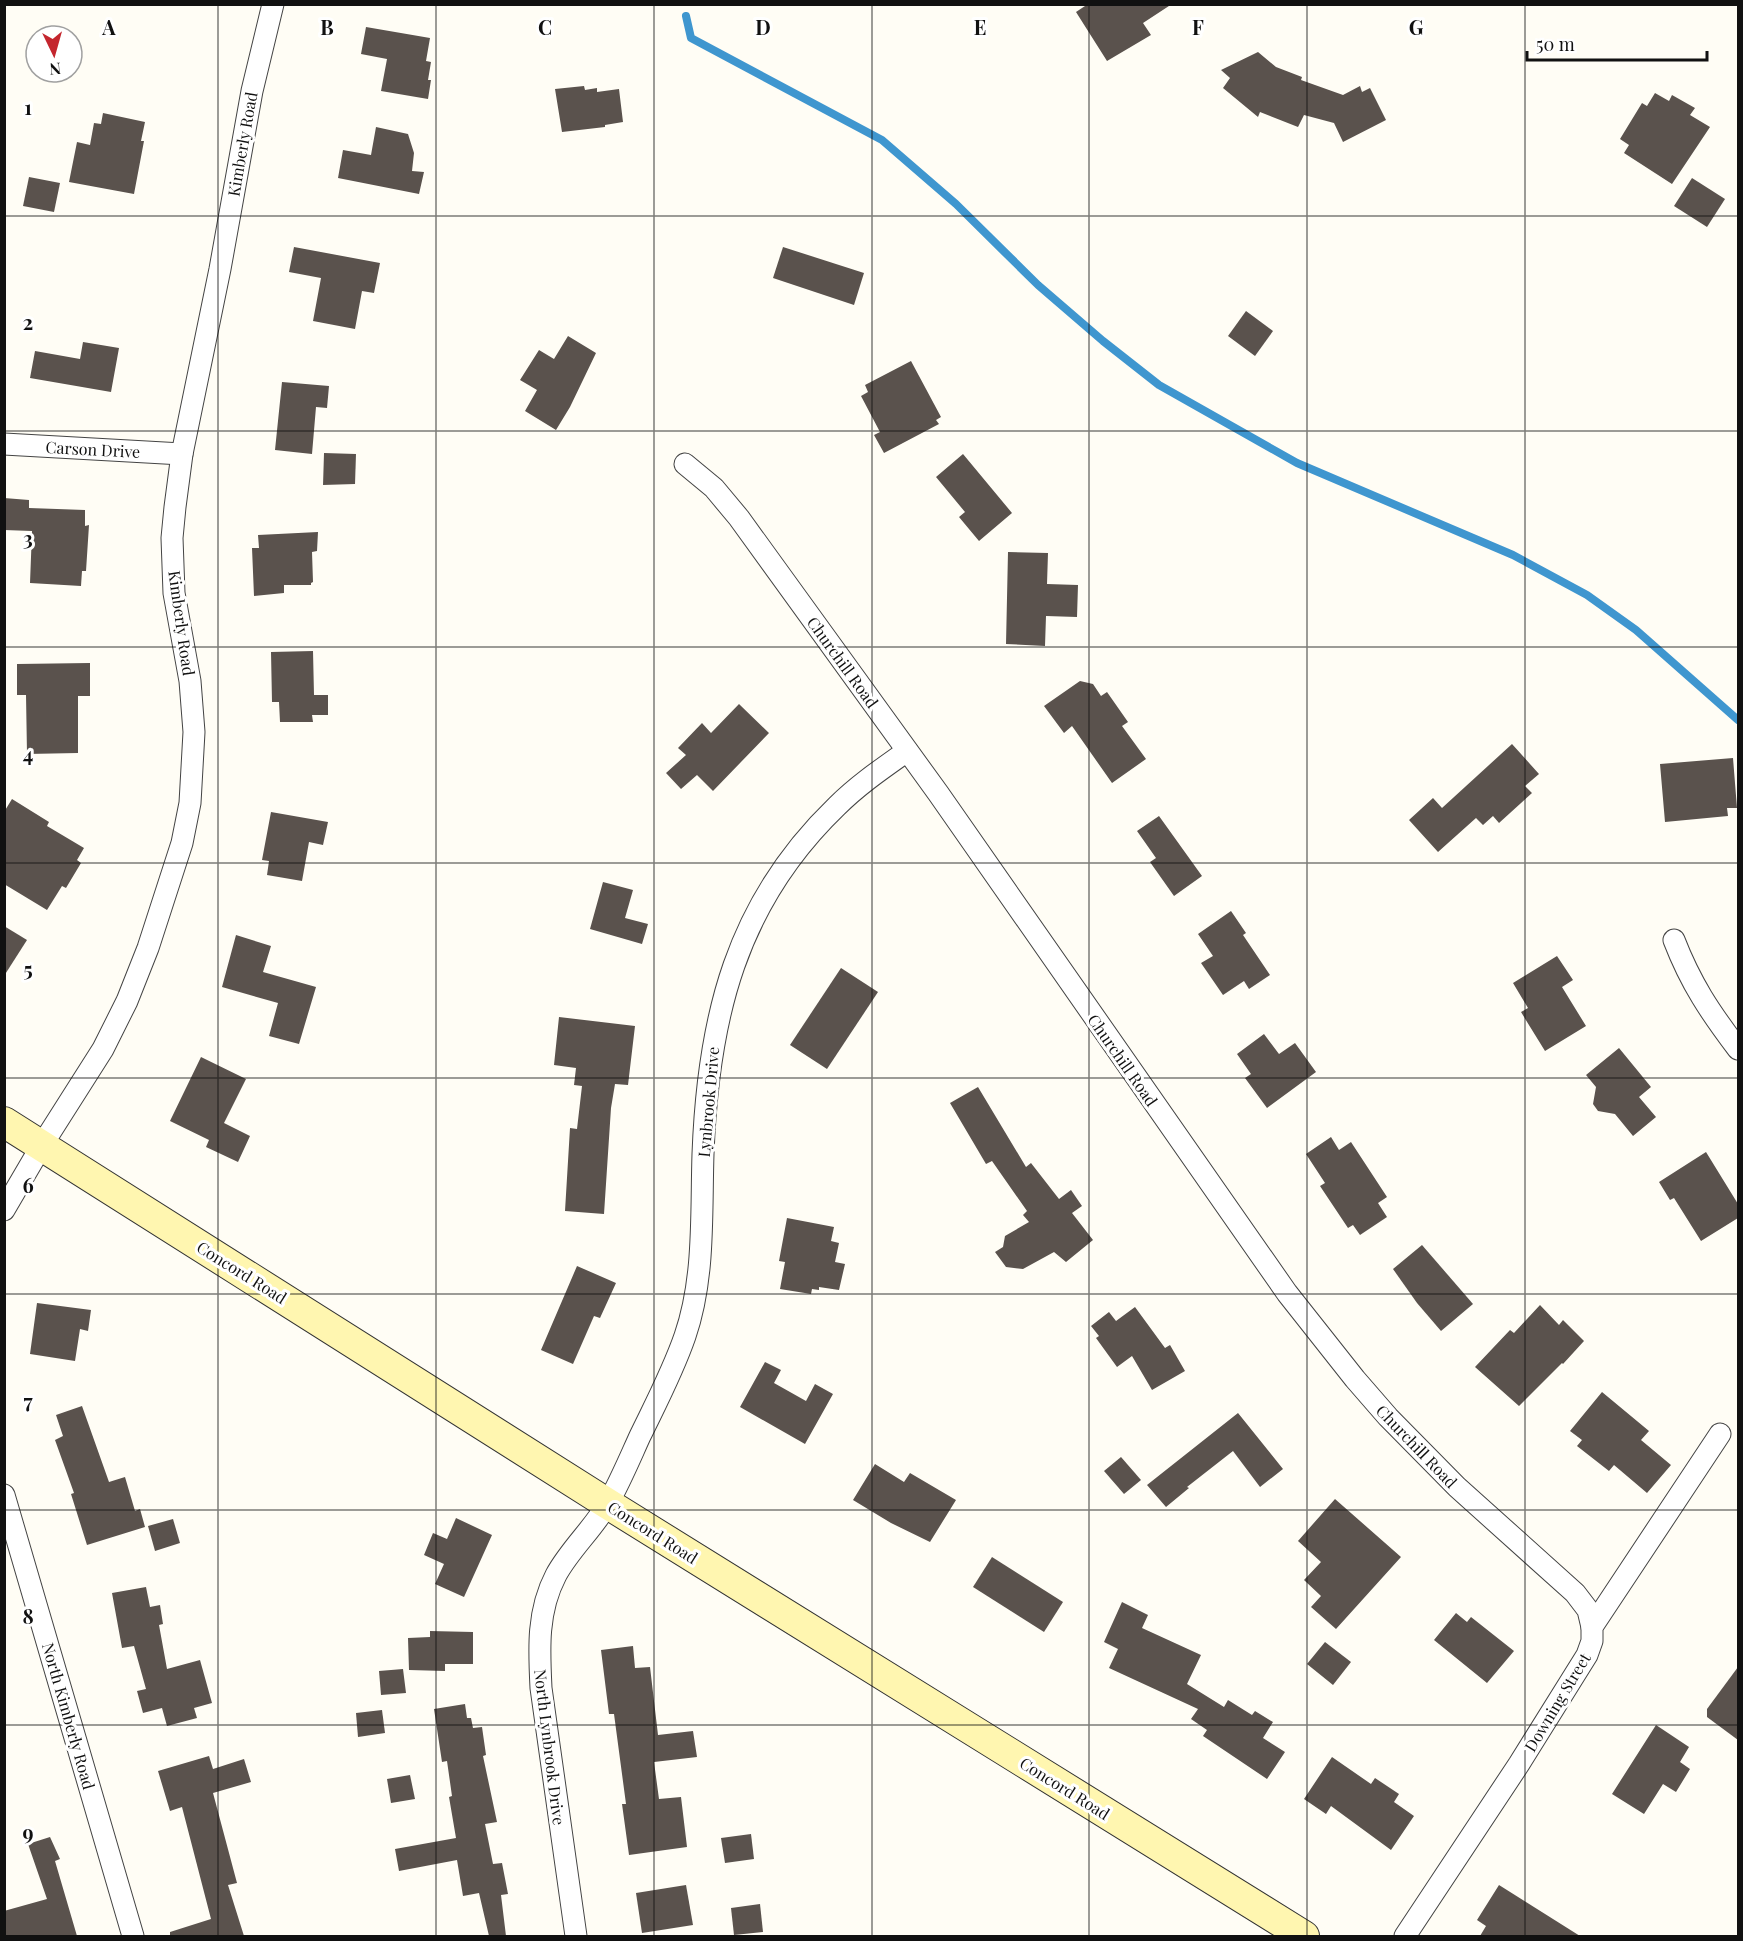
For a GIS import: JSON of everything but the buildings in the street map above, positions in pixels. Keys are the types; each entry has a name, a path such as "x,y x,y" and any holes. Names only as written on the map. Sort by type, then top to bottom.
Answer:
{"main road":[{"name":"Concord Road","path":"4,1122 608,1504 1304,1936"}],"street":[{"name":"Kimberly Road","path":"42,1145 103,1049 127,1001 148,948 182,843 190,803 195,732 190,681 174,593 172,538 182,454 220,269 252,91 273,4"},
{"name":"Carson Drive","path":"4,444 182,454"},
{"name":"Churchill Road","path":"685,464 714,488 739,518 907,751 1287,1293 1388,1417 1457,1487 1575,1593 1588,1610 1592,1627"},
{"name":"Lynbrook Drive","path":"608,1504 678,1358 690,1323 698,1283 705,1103 713,1043 725,989 744,937 767,892 799,846 844,799 868,778 907,751"},
{"path":"1674,940 1698,994 1738,1049"},
{"path":"4,1210 42,1145"},
{"name":"Downing Street","path":"1405,1936 1519,1764 1587,1655 1592,1641 1592,1627 1720,1434"},
{"name":"North Kimberly Road","path":"4,1495 133,1936"},
{"name":"North Lynbrook Drive","path":"576,1936 541,1688 539,1649 544,1605 557,1575 608,1504"}],"waterway":[{"path":"686,16 691,38 882,140 956,204 1038,285 1159,385 1297,463 1513,555 1587,595 1636,630 1738,720"}]}
